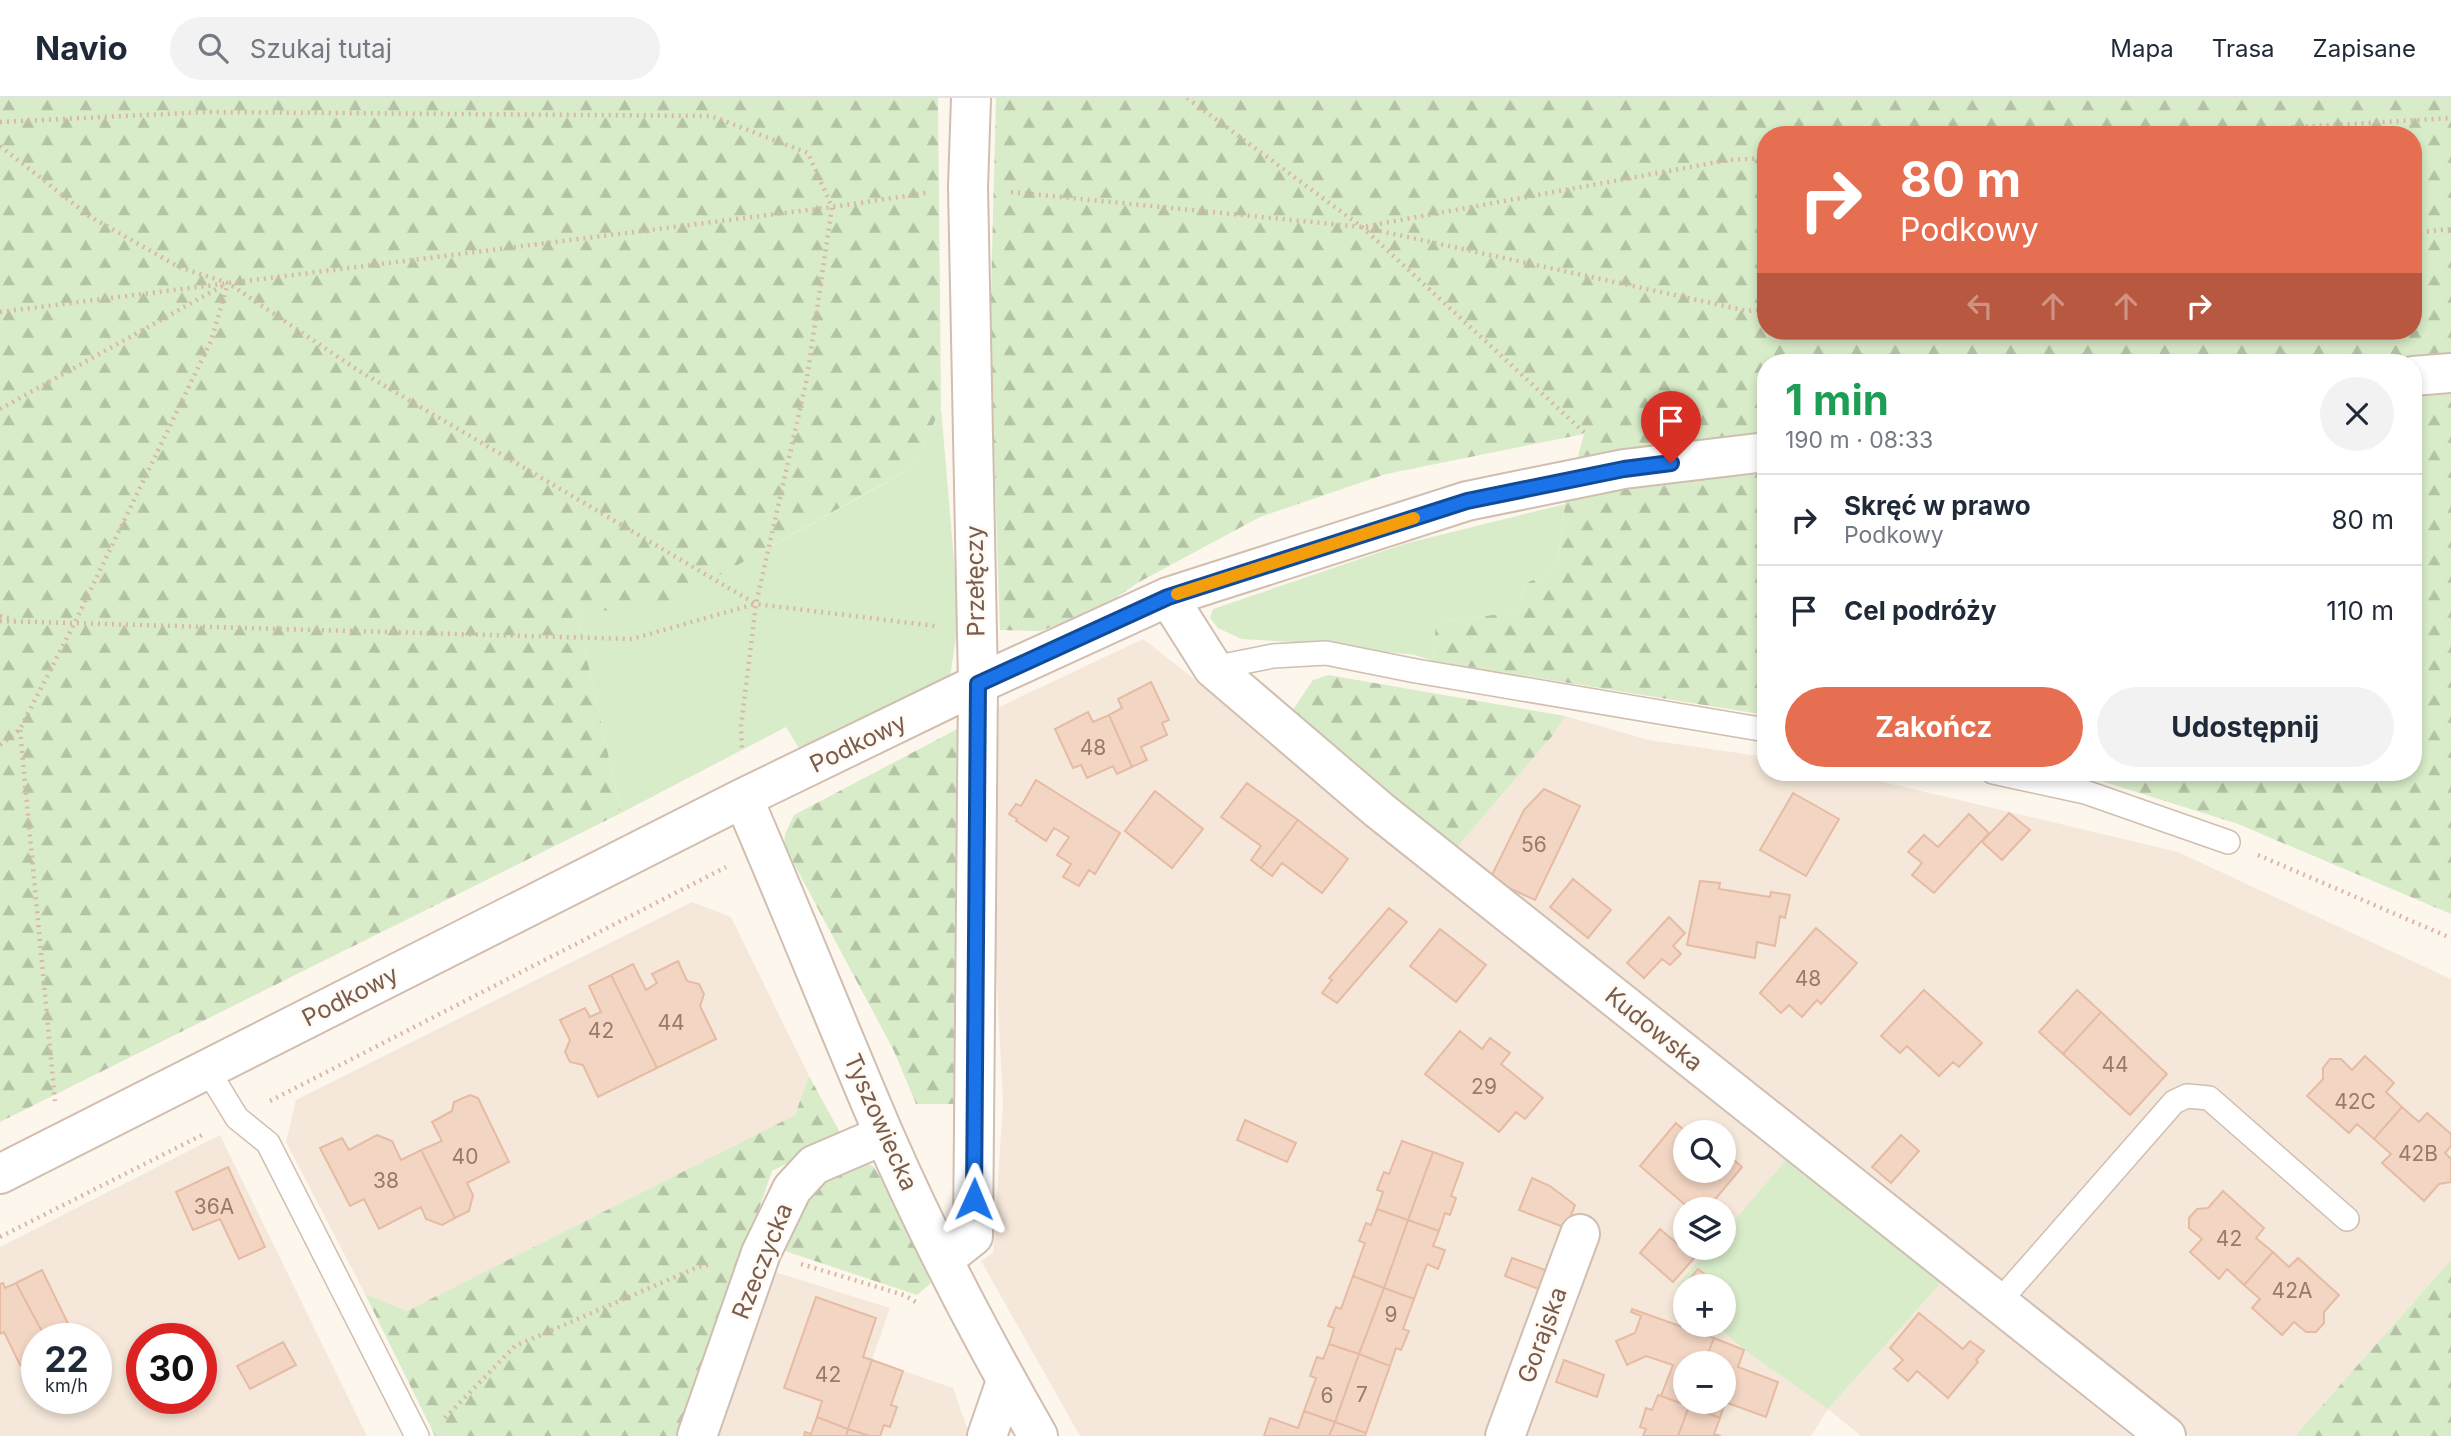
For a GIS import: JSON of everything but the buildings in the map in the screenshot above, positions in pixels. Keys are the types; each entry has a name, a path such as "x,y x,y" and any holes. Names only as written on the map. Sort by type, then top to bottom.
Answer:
{"street":[{"name":"Przełęczy","path":"944,1259 973,1236 978,684 968,187 971,98"},
{"path":"2422,375 2451,373"},
{"name":"Podkowy","path":"0,1174 743,798 978,684 1168,597 1467,501 1624,469 1757,453"},
{"name":"Kudowska","path":"1168,597 1213,668 1380,810 2166,1436"},
{"name":"Tyszowiecka","path":"743,798 884,1135 1006,1381 1038,1436"},
{"name":"Rzeczycka","path":"697,1436 761,1253 792,1189 814,1165 884,1135"},
{"name":"Gorajska","path":"1505,1436 1580,1234"},
{"path":"987,1436 1006,1381"}],"lane":[{"path":"1213,668 1273,656 1326,653 1416,671 1757,728"},
{"path":"2034,781 2085,792 2228,842"},
{"path":"207,1069 237,1118 268,1143 427,1431"},
{"path":"1998,1303 2174,1102 2187,1096 2209,1098 2347,1219"}],"path":[{"path":"1187,98 1362,227 1624,469"},
{"path":"0,122 208,112 711,116 808,153 832,207 807,378 756,604 741,726 743,798"},
{"path":"2317,126 2451,118"},
{"path":"0,146 89,216 179,267 228,283 356,369 756,604"},
{"path":"1362,227 1729,160 1757,158"},
{"path":"0,312 832,207 968,187 1362,227 1748,311 1757,310"},
{"path":"2422,232 2451,229"},
{"path":"0,409 228,283"},
{"path":"0,745 20,729 74,624 211,341 228,283"},
{"path":"0,621 632,639 756,604 976,632"},
{"path":"0,615 22,621"},
{"path":"20,729 59,1144"},
{"path":"2228,842 2451,938"},
{"path":"0,1237 764,848"},
{"path":"427,1431 515,1346 698,1267 761,1253 904,1295 925,1308"}],"shaded area":[{"path":"1143,639 1273,740 1787,1159 1736,1218 1736,1197 1673,1197 1673,1260 1699,1260 1687,1274 1673,1274 1673,1337 1730,1337 1828,1409 1811,1436 1080,1436 981,1261 993,1253 1003,1104 993,907 999,707"},
{"path":"1565,716 1649,740 1757,756 1757,781 1879,781 2178,852 2451,979 2451,1260 2295,1436 2189,1436 1452,853 1553,735"},
{"path":"692,902 731,917 809,1076 795,1115 407,1311 365,1294 286,1142 296,1100"},
{"path":"220,1135 367,1436 0,1436 0,1247"},
{"path":"775,1272 890,1308 872,1360 953,1388 970,1436 716,1436"},
{"path":"1941,1283 2131,1436 1861,1436 1828,1409"}],"green space":[{"path":"0,98 938,98 941,408 913,467 666,605 577,613 621,813 0,1122"},
{"path":"996,98 2451,98 2451,914 2238,824 2102,781 2422,781 2422,354 1757,354 1757,714 1433,661 1436,622 1517,612 1526,583 1557,570 1565,504 1584,434 1386,474 1260,517 1139,582 1095,612 1040,631 1000,630 990,333"},
{"path":"941,408 959,618 950,677 800,750 786,727 621,813 577,613 666,604 855,500 913,467"},
{"path":"1565,504 1557,570 1526,583 1517,612 1436,622 1433,661 1415,655 1241,639 1218,628 1210,618 1213,609 1404,544"},
{"path":"1328,675 1565,716 1553,735 1452,853 1288,717 1313,680"},
{"path":"963,726 954,1104 916,1104 894,1051 784,845 785,834 794,815"},
{"path":"809,1076 842,1136 772,1171 682,1436 435,1436 365,1294 407,1311 795,1115"},
{"path":"1787,1159 1941,1283 1828,1409 1730,1337 1736,1337 1736,1274 1687,1274 1699,1260 1736,1260 1736,1218"},
{"path":"859,1160 873,1166 886,1187 931,1283 917,1295 782,1250 817,1176"},
{"path":"2451,1260 2451,1436 2295,1436"}],"slow traffic":[{"path":"1177,594 1414,518"}],"route":[{"path":"974,1199 978,684 1168,597 1467,501 1624,469 1671,463"}]}
